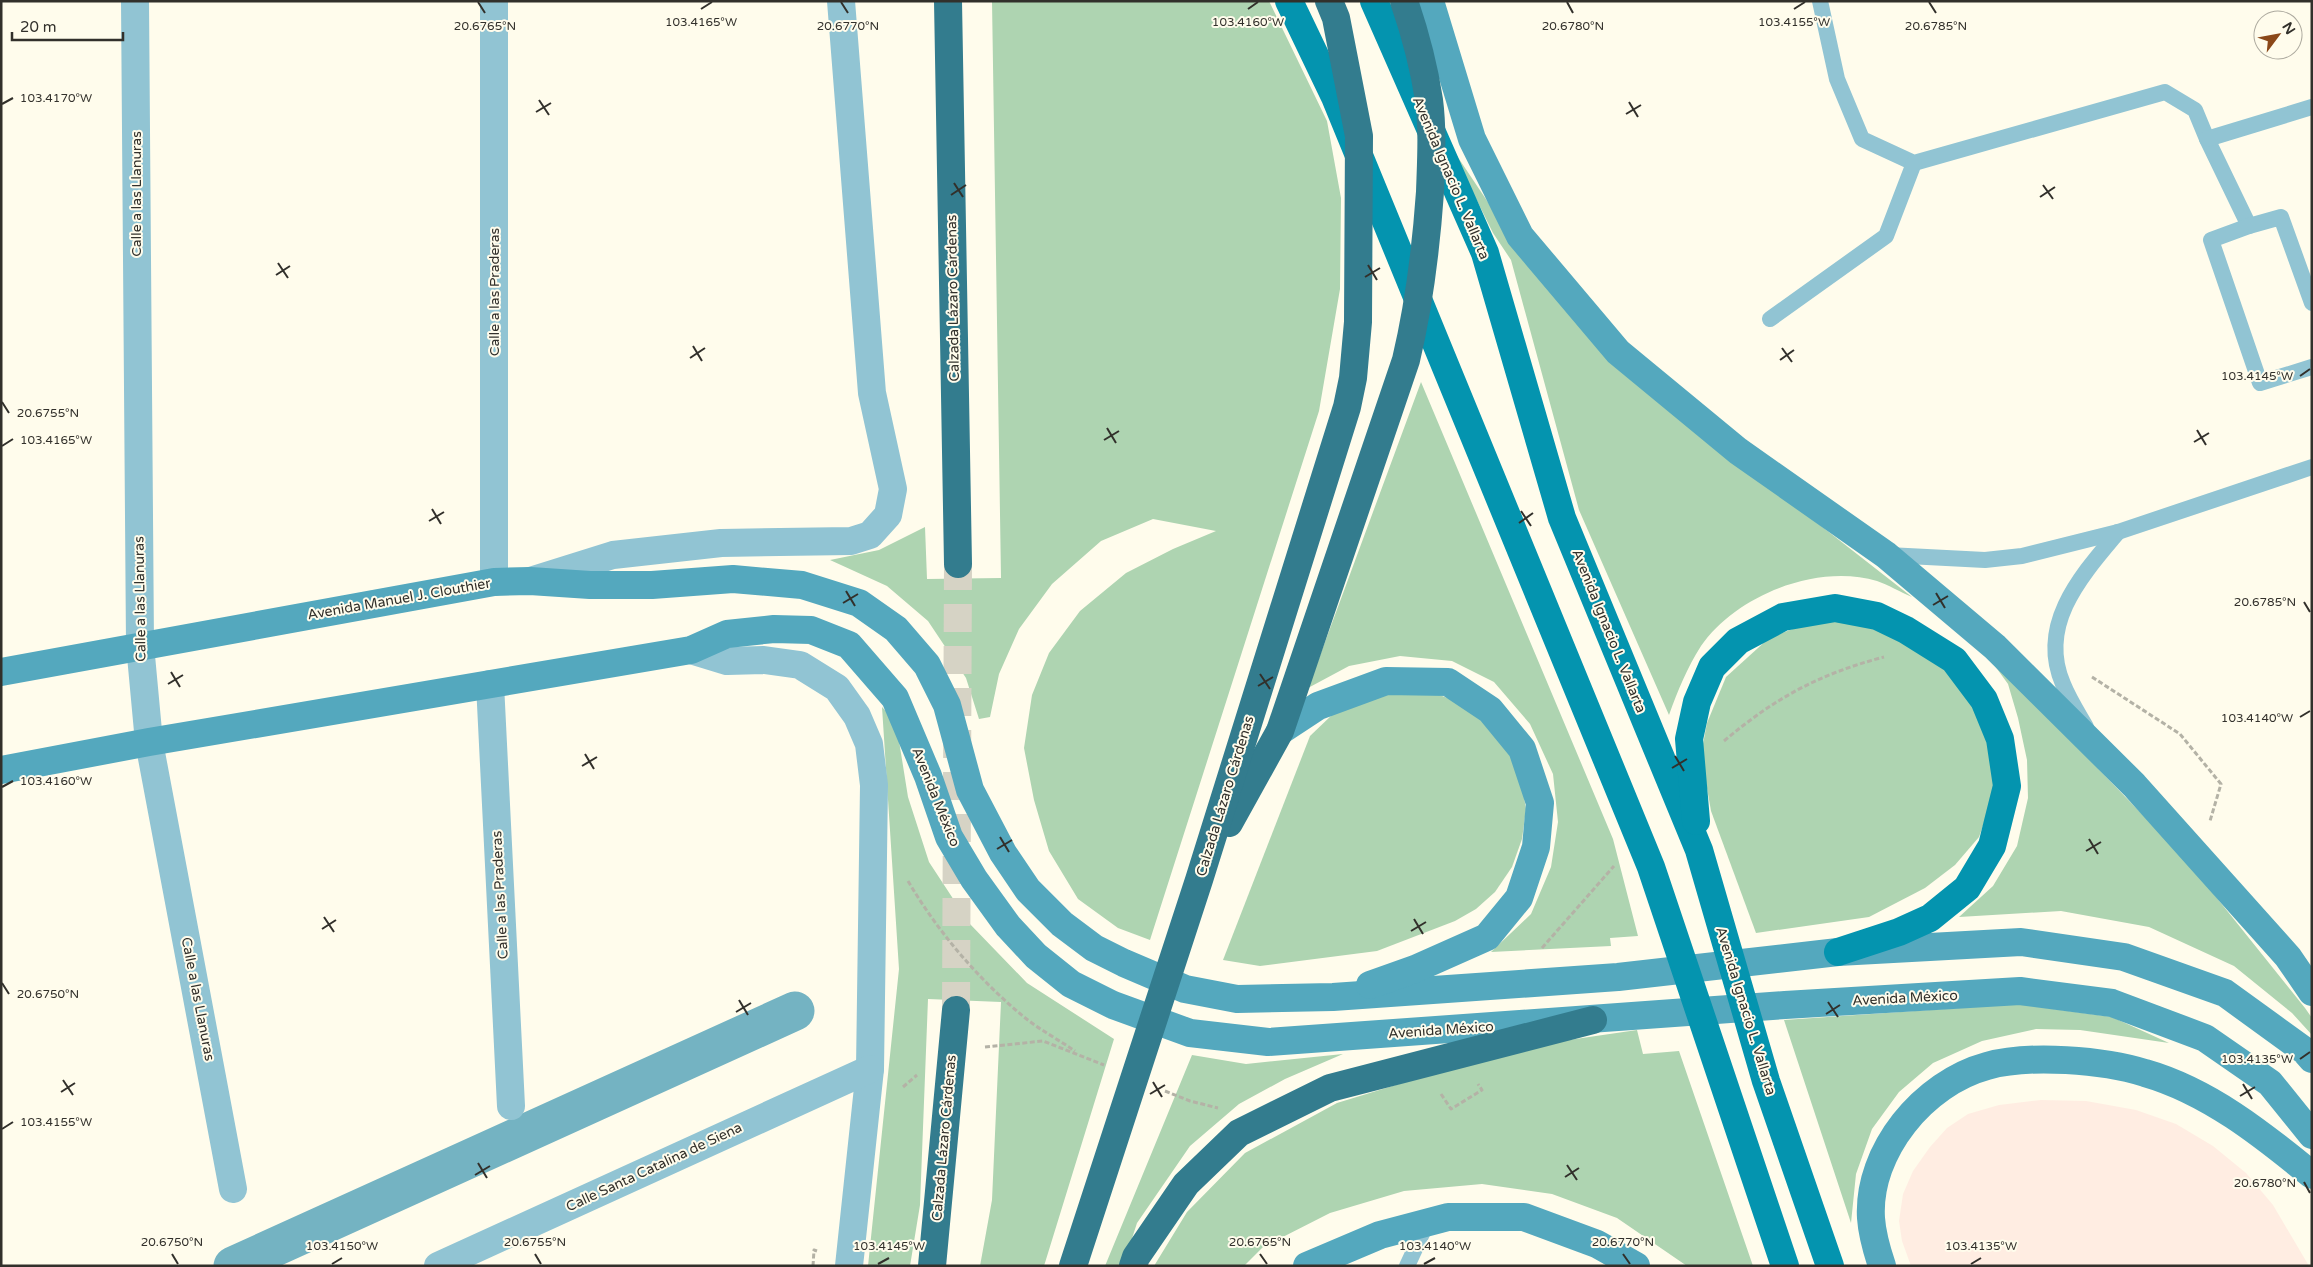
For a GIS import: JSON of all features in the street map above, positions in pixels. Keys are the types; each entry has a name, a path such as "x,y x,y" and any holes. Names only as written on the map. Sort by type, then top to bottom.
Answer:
{"highway":[{"name":"Calzada Lázaro Cárdenas","path":"948,1 958,564"},
{"path":"1199,880 1280,731 1387,411 1406,360 1418,311 1427,234 1432,149 1429,101 1415,33 1404,1"},
{"name":"Calzada Lázaro Cárdenas","path":"1073,1266 1199,880 1347,407 1353,378 1358,322 1359,136 1333,10"},
{"name":"Calzada Lázaro Cárdenas","path":"932,1266 956,1010"},
{"path":"1133,1266 1136,1258 1186,1184 1239,1133 1330,1088 1593,1020"}],"main road":[{"path":"1289,1 1339,106 1651,867 1785,1266"},
{"name":"Avenida Ignacio L. Vallarta","path":"1374,1 1485,253 1562,518 1699,850 1766,1081 1830,1266"},
{"path":"1430,1 1439,25 1472,139 1520,236 1618,352 1738,451 1886,555 1995,647 2134,785 2288,957 2312,992"},
{"name":"Avenida Manuel J. Clouthier","path":"1,672 140,645 494,582 530,581 590,585 652,585 733,580 802,585 859,603 896,629 927,665 947,705 970,790 1003,852 1028,890 1062,924 1094,948 1124,964 1185,989 1236,999 1333,997"},
{"path":"1699,850 1689,739 1697,702 1712,667 1738,641 1783,617 1835,608 1878,616 1906,630 1954,660 1984,700 2000,739 2007,786 1992,846 1967,888 1930,918 1899,932 1838,952"},
{"name":"Avenida México","path":"691,650 727,634 774,629 811,630 849,645 895,698 928,776 949,837 974,879 1008,926 1036,956 1071,984 1113,1005 1190,1033 1268,1042 1785,1005 2020,991 2112,1003 2205,1038 2270,1083 2312,1134"},
{"path":"1,770 149,742 691,650"},
{"path":"1280,731 1318,706 1386,681 1448,682 1490,710 1522,749 1540,803 1536,847 1520,898 1486,937 1415,969 1333,997"},
{"path":"1333,997 1618,977 1838,952 2021,942 2124,957 2225,993 2305,1051 2312,1059"},
{"path":"1882,1266 1871,1217 1872,1192 1879,1168 1889,1146 1904,1123 1921,1104 1944,1086 1968,1073 2004,1062 2046,1060 2085,1062 2144,1072 2183,1085 2241,1120 2312,1175"},
{"path":"1307,1266 1380,1235 1448,1217 1524,1217 1597,1244 1636,1266"}],"street":[{"name":"Calle a las Llanuras","path":"135,1 140,645 149,742 233,1189"},
{"name":"Calle a las Praderas","path":"494,1 494,582"},
{"path":"530,581 613,555 720,544 850,541 870,535 888,515 893,489 872,393 841,1"},
{"path":"691,650 727,661 764,660 800,665 837,688 856,716 869,744 874,785 870,1069 849,1266"},
{"name":"Calle a las Praderas","path":"490,684 510,1106"},
{"name":"Calle Santa Catalina de Siena","path":"438,1266 870,1069"}],"lane":[{"path":"1820,1 1837,80 1862,139 1914,163 2165,92 2196,110 2207,138 2249,226"},
{"path":"2207,138 2312,107"},
{"path":"1770,319 1886,236 1914,163"},
{"path":"2312,303 2282,218 2249,226 2211,240 2260,383 2312,367"},
{"path":"1886,555 1986,560 2022,556 2118,532 2312,467"},
{"path":"2099,751 2062,682 2053,644 2062,612 2082,575 2118,532"},
{"path":"1407,1266 1427,1223"}],"path":[{"path":"2089,676 2180,734 2221,784 2199,857"},
{"path":"905,878 930,918 976,971 1025,1018 1082,1056"},
{"path":"1440,1094 1451,1109 1482,1090"},
{"path":"813,1266 814,1250"}],"shaded area":[{"path":"2041,1100 2086,1101 2136,1110 2176,1124 2213,1146 2246,1173 2273,1205 2309,1266 1911,1266 1902,1241 1899,1221 1903,1194 1913,1171 1930,1147 1947,1128 1968,1114 1999,1105"}],"green space":[{"path":"992,1 1269,1 1327,121 1341,198 1340,289 1319,411 1150,940 1118,928 1078,899 1049,851 1034,800 1024,748 1032,695 1049,653 1080,611 1126,573 1173,549 1216,531 1153,519 1101,541 1052,584 1019,629 999,674 990,717 979,719 966,678 928,621 887,586 830,560 879,550 925,527 927,579 1001,578"},
{"path":"1449,144 1524,256 1624,372 1912,597 1877,581 1854,577 1830,576 1805,580 1757,598 1735,612 1716,628 1701,646 1683,679 1669,715 1579,510 1511,260 1493,233"},
{"path":"1421,382 1613,839 1638,936 1610,938 1611,946 1491,952 1531,914 1551,867 1558,822 1553,774 1530,724 1494,682 1452,661 1400,656 1349,666 1308,688"},
{"path":"1819,619 1863,619 1949,666 1979,706 1992,747 1994,794 1979,837 1955,865 1925,888 1869,917 1756,933 1711,811 1701,754 1707,723 1726,677 1769,638"},
{"path":"1982,648 2188,862 2305,1008 2312,1018 2312,1035 2292,1013 2234,966 2149,927 2061,911 1959,917 1993,886 2017,846 2028,798 2027,760 2008,684"},
{"path":"1397,690 1432,692 1465,705 1492,727 1510,751 1521,779 1526,809 1522,839 1512,867 1495,892 1476,909 1455,921 1377,951 1260,966 1223,960 1310,736 1334,713"},
{"path":"882,707 896,722 908,797 929,862 969,923 1027,983 1114,1039 1044,1266 980,1266 992,1200 1001,1002 928,999 920,1205 910,1266 868,1266 899,969"},
{"path":"2017,1004 2112,1017 2169,1043 2080,1030 2036,1029 1982,1041 1933,1063 1899,1092 1872,1129 1856,1174 1851,1223 1784,1020"},
{"path":"1637,1030 1643,1054 1679,1051 1753,1266 1687,1266 1617,1218 1552,1194 1482,1184 1404,1191 1330,1213 1263,1247 1244,1266 1154,1266 1187,1212 1245,1153 1337,1103 1520,1047"},
{"path":"1343,1054 1285,1079 1239,1104 1190,1146 1137,1223 1123,1266 1105,1266 1192,1055 1246,1064"}],"waterway":[{"path":"233,1266 795,1011"}],"tunnel":[{"path":"956,1010 958,564"}]}
